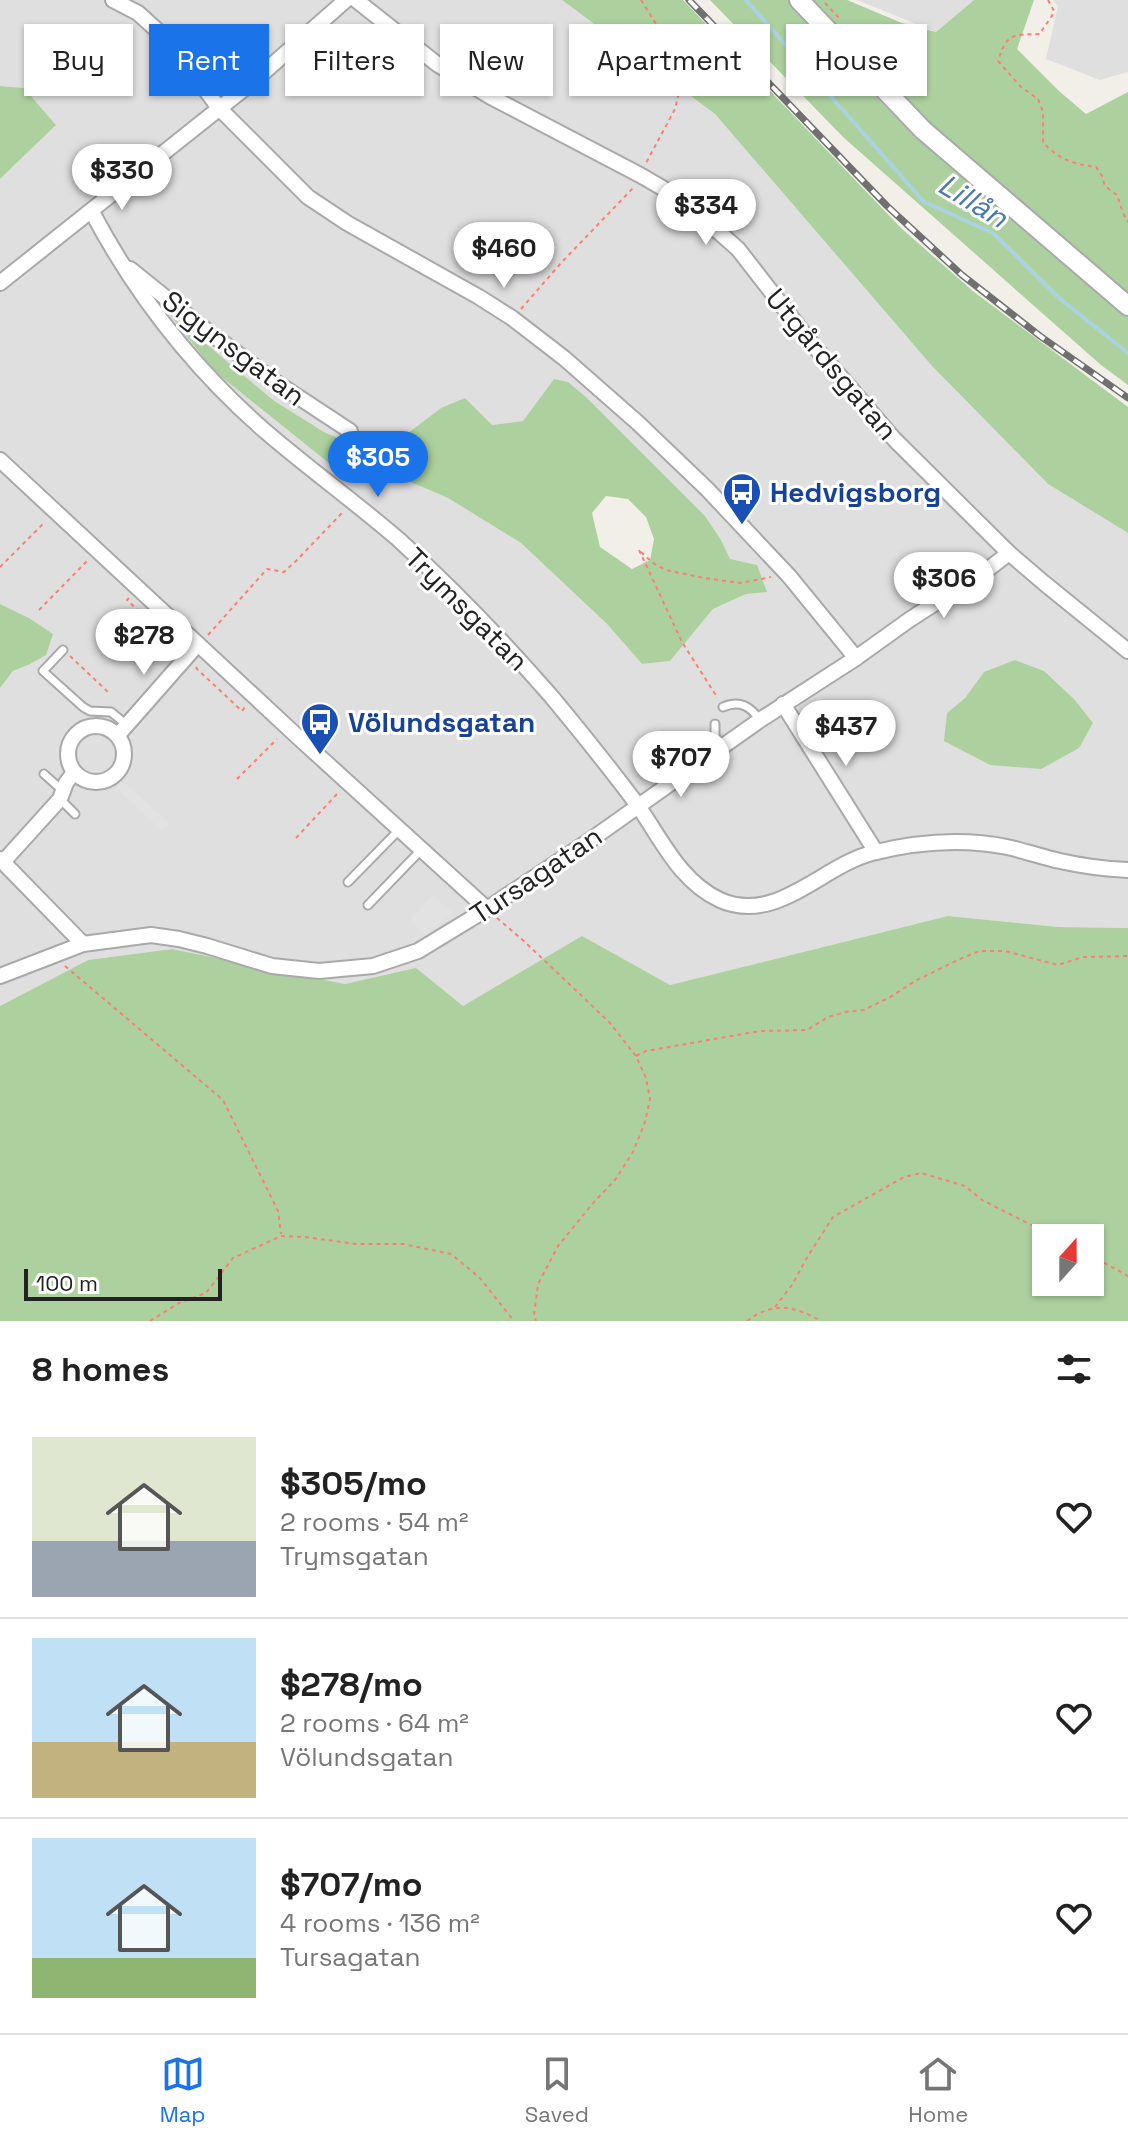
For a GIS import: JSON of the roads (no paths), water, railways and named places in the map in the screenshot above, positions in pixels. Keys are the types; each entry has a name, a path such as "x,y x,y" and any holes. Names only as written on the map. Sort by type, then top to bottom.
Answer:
{"street":[{"path":"113,0 138,13 170,42 219,108 308,197 347,223 512,318 564,358 638,423 707,489 789,576 856,658"},
{"path":"0,283 297,45 346,0"},
{"name":"Utgårdsgatan","path":"356,0 437,64 491,97 642,176 696,212 738,249 857,398 914,459 1009,553 1128,651"},
{"path":"799,0 923,130 1128,306"},
{"name":"Trymsgatan","path":"92,212 153,310 191,358 265,431 397,539 518,658 575,724 638,806 678,866 698,887 721,901 742,906 768,903 795,893 832,870 866,855 905,845 964,841 1006,847 1063,862 1128,870"},
{"name":"Sigynsgatan","path":"120,261 274,381 350,431"},
{"path":"0,461 487,909"},
{"name":"Tursagatan","path":"0,976 83,944 151,935 207,946 272,966 319,971 373,966 418,951 487,909 783,704 1009,553"},
{"path":"122,730 91,726 81,730 69,747 68,757 74,772 91,782 101,782 119,771 125,752 122,730 198,644"},
{"path":"783,704 876,852"},
{"path":"74,772 61,795 1,861 83,944"}],"lane":[{"path":"63,650 43,671 83,707 90,711 111,712 122,730"},
{"path":"723,707 732,703 743,704 752,708 760,720"},
{"path":"715,724 720,748"},
{"path":"44,774 75,814"},
{"path":"348,882 399,830"},
{"path":"368,905 421,850"}],"waterway":[{"name":"Lillån","path":"746,0 924,202 993,233 1059,298 1128,353"}],"railway":[{"path":"689,0 887,206 962,275 1040,336 1128,398"}],"place":[{"name":"Hedvigsborg","path":"742,526"},
{"name":"Völundsgatan","path":"320,756"}]}
